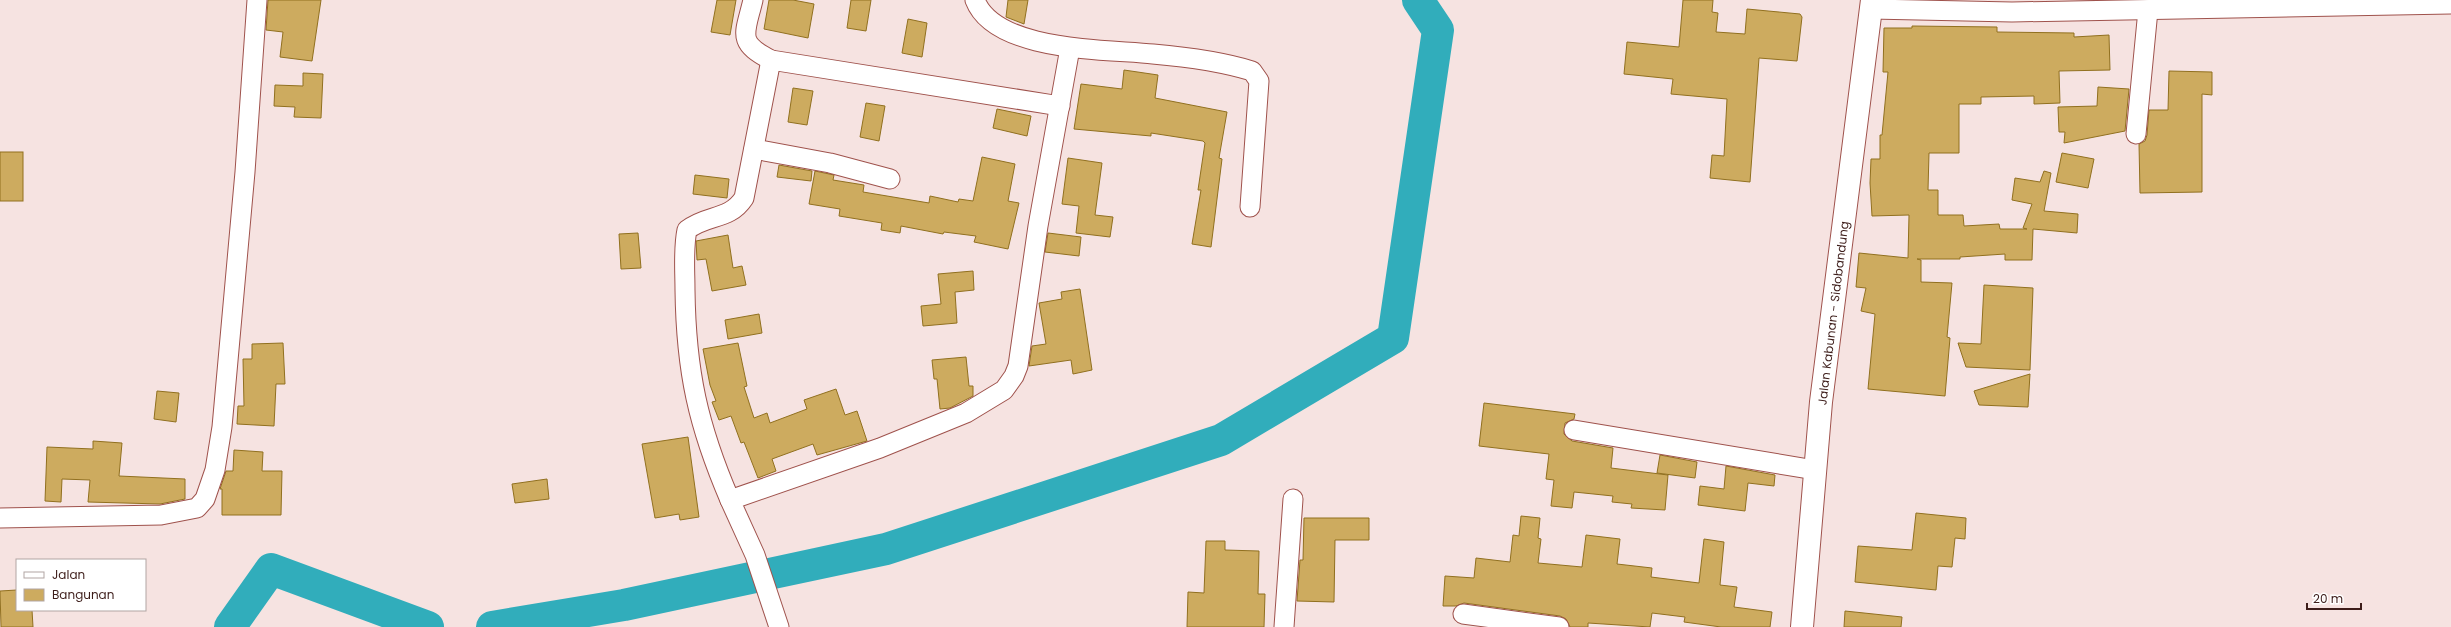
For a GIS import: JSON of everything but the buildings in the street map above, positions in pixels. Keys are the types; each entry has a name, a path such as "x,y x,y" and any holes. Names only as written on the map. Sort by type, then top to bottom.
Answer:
{"street":[{"path":"0,518 161,515 197,508 205,499 215,470 222,426 245,172 257,0"},
{"path":"753,0 745,32 746,42 753,51 771,60 1060,106"},
{"path":"975,0 980,12 998,26 1021,36 1070,48 1199,59 1243,68 1256,74 1259,80 1250,207"},
{"path":"1872,4 2012,12 2148,10 2396,2 2451,4"},
{"name":"Jalan Kabunan - Sidobandung","path":"1802,627 1821,402 1872,4"},
{"path":"2136,134 2148,10"},
{"path":"730,500 887,446 966,413 1004,390 1014,376 1018,366 1038,226 1070,48"},
{"path":"771,60 744,198 738,208 725,215 698,221 687,230 684,242 685,298 691,379 712,457 755,555 769,592 779,627"},
{"path":"754,149 830,163 890,179"},
{"path":"1574,430 1815,470"},
{"path":"1284,627 1293,499"},
{"path":"1463,614 1559,627"}],"waterway":[{"path":"492,627 624,605 886,549 1221,440 1393,338 1438,30 1418,0"},
{"path":"230,627 271,569 428,627"}]}
